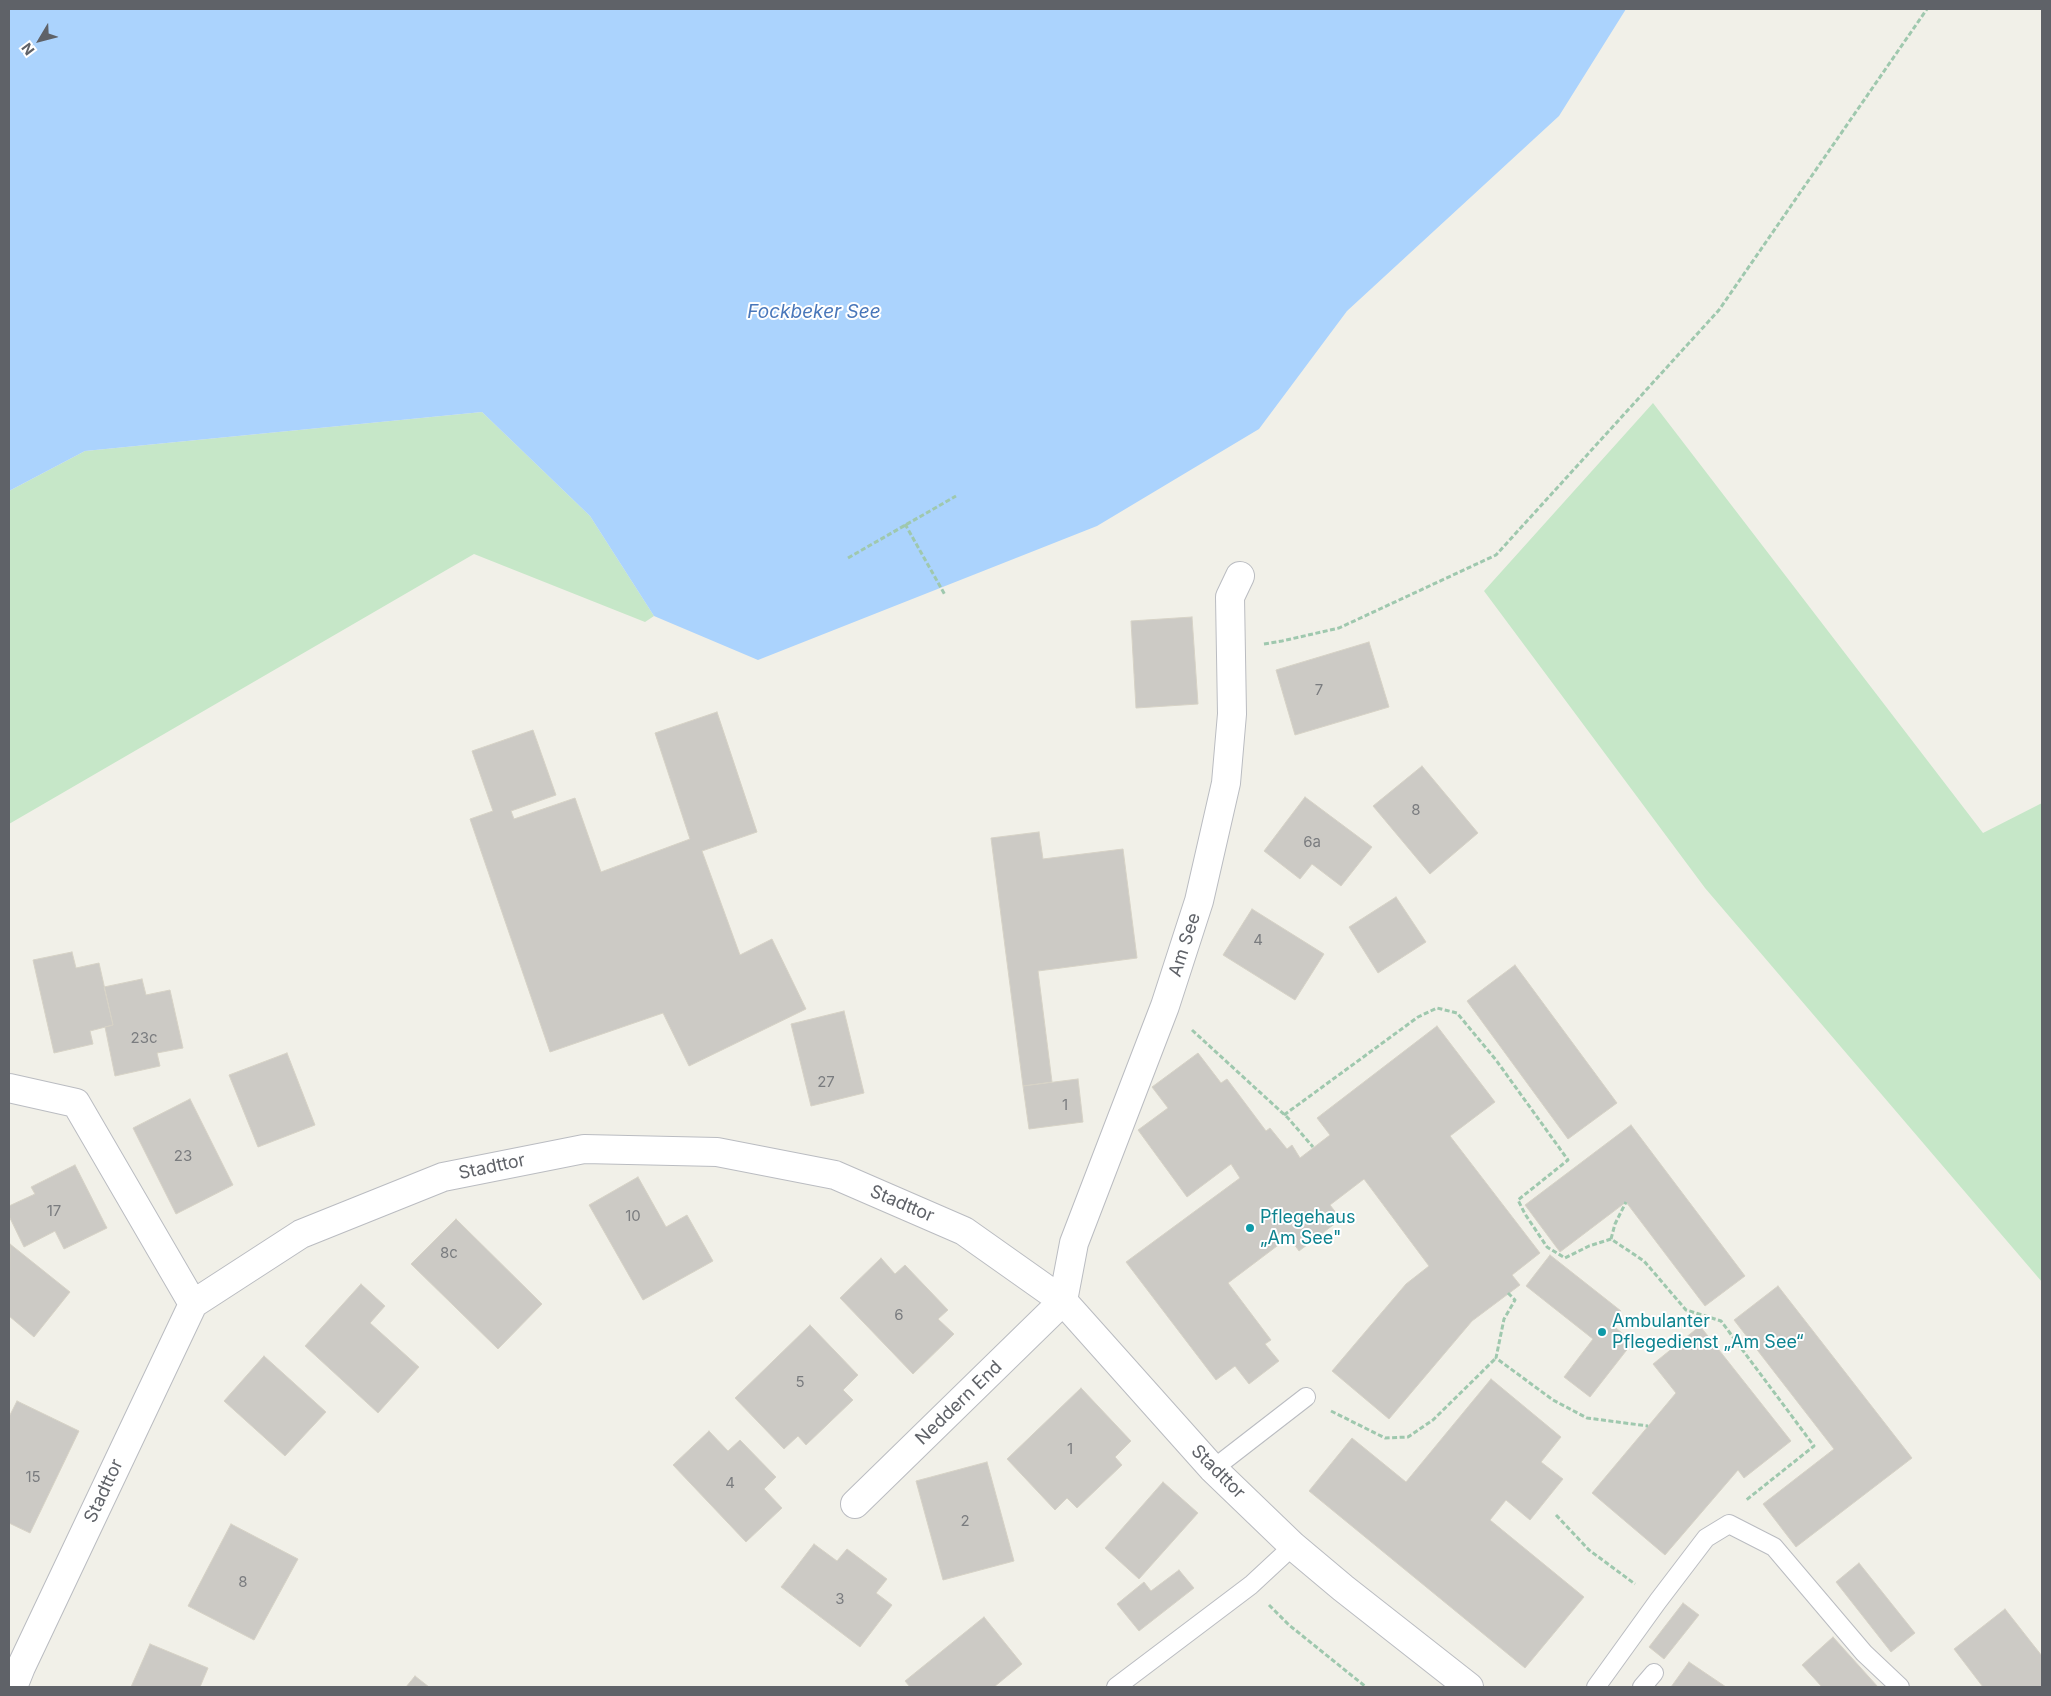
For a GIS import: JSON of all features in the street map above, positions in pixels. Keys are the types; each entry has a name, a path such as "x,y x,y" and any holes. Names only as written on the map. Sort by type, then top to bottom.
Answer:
{"street":[{"name":"Am See","path":"1062,1301 1074,1243 1165,1006 1200,900 1226,782 1232,714 1230,597 1240,576"},
{"path":"9,1088 76,1103 193,1304"},
{"name":"Stadttor","path":"14,1674 193,1304 301,1234 443,1177 584,1149 718,1152 835,1175 964,1231 1062,1301 1213,1469 1293,1546 1343,1588 1469,1687"},
{"name":"Neddern End","path":"855,1504 1062,1301"}],"lane":[{"path":"1213,1469 1306,1397"},
{"path":"1596,1687 1706,1538 1729,1524 1774,1547 1864,1653 1900,1687"},
{"path":"1116,1687 1251,1585 1293,1546"},
{"path":"1642,1687 1654,1672"}],"path":[{"path":"1231,648 1282,641 1339,628 1496,555 1719,310 1927,9"},
{"path":"848,558 956,496"},
{"path":"905,524 945,594"},
{"path":"1165,1006 1284,1115 1313,1147"},
{"path":"1284,1115 1418,1017 1437,1008 1457,1013 1496,1060 1568,1160 1518,1200 1536,1231 1547,1247 1565,1258 1589,1246 1611,1239"},
{"path":"1611,1239 1615,1224 1626,1202"},
{"path":"1611,1239 1644,1261 1686,1310 1720,1321 1814,1446 1740,1505 1729,1524"},
{"path":"1306,1397 1386,1438 1408,1437 1433,1420 1496,1358 1504,1319 1515,1300 1508,1293"},
{"path":"1496,1358 1553,1400 1587,1418 1648,1426"},
{"path":"1556,1515 1589,1550 1658,1601"},
{"path":"1251,1585 1288,1625 1366,1687"}],"green space":[{"path":"1653,403 1983,833 2042,803 2042,1282 1705,888 1484,591"},
{"path":"482,412 590,516 654,616 645,622 474,554 9,824 9,491 85,451"}],"water":[{"name":"Fockbeker See","path":"9,9 1626,9 1559,116 1347,311 1259,429 1097,526 758,660 654,616 590,516 482,412 85,451 9,491"}],"building":[{"path":"1192,617 1198,704 1136,708 1131,621"},
{"path":"1369,642 1389,707 1295,735 1276,670"},
{"path":"717,712 757,832 702,851 740,955 772,939 806,1009 689,1066 663,1013 550,1052 470,819 493,811 472,751 533,730 556,795 511,811 514,819 575,798 601,872 690,839 655,733"},
{"path":"1422,766 1478,833 1430,874 1373,806"},
{"path":"1305,797 1372,847 1341,886 1312,864 1300,879 1264,851"},
{"path":"1039,832 1043,859 1123,849 1137,958 1038,971 1052,1082 1023,1086 991,838"},
{"path":"1396,897 1426,942 1378,973 1349,927"},
{"path":"1252,909 1324,954 1295,1000 1223,955"},
{"path":"72,952 76,968 99,963 113,1025 90,1031 93,1044 54,1053 33,960"},
{"path":"1515,965 1617,1103 1568,1139 1467,1001"},
{"path":"142,979 146,995 170,990 183,1048 157,1053 160,1066 115,1076 105,1027 113,1025 104,987"},
{"path":"844,1011 864,1093 811,1106 791,1024"},
{"name":"Pflegehaus „Am See\"","path":"1437,1026 1495,1102 1450,1136 1540,1253 1512,1275 1520,1285 1472,1321 1389,1419 1332,1371 1406,1284 1429,1266 1364,1179 1330,1205 1341,1219 1299,1251 1289,1237 1228,1283 1271,1340 1265,1344 1279,1361 1249,1384 1235,1366 1216,1380 1126,1262 1240,1178 1231,1164 1187,1197 1138,1130 1168,1108 1152,1087 1198,1053 1221,1083 1227,1079 1266,1131 1270,1128 1287,1149 1292,1145 1300,1158 1330,1135 1317,1118"},
{"path":"287,1053 315,1125 258,1147 229,1075"},
{"path":"1078,1079 1083,1122 1029,1129 1023,1086"},
{"path":"190,1099 233,1185 176,1214 133,1128"},
{"path":"1631,1125 1745,1276 1705,1306 1626,1202 1560,1252 1525,1205"},
{"path":"75,1165 107,1228 64,1249 55,1231 24,1247 9,1216 9,1206 35,1194 31,1187"},
{"path":"638,1177 666,1227 687,1215 713,1261 643,1300 589,1205"},
{"path":"456,1219 542,1304 498,1349 411,1264"},
{"path":"10,1244 70,1292 34,1337 9,1316"},
{"name":"Ambulanter Pflegedienst „Am See“","path":"1550,1255 1621,1311 1611,1324 1633,1342 1590,1397 1564,1377 1593,1339 1526,1286"},
{"path":"881,1258 895,1274 905,1265 948,1310 938,1319 954,1334 913,1374 840,1298"},
{"path":"361,1284 385,1306 370,1323 419,1367 378,1413 305,1346"},
{"path":"1778,1286 1912,1458 1796,1547 1763,1504 1834,1449 1734,1320"},
{"path":"810,1325 858,1375 843,1390 853,1400 806,1445 798,1436 784,1449 735,1398"},
{"path":"1700,1326 1791,1441 1744,1478 1738,1470 1665,1555 1592,1493 1676,1393 1653,1364"},
{"path":"264,1356 326,1412 285,1456 224,1401"},
{"path":"1491,1379 1561,1437 1541,1462 1563,1479 1530,1520 1506,1500 1490,1520 1584,1597 1525,1668 1309,1491 1352,1438 1406,1482"},
{"path":"1081,1388 1131,1441 1115,1457 1122,1465 1077,1508 1067,1498 1055,1510 1007,1459"},
{"path":"17,1401 79,1431 30,1533 9,1523 9,1417"},
{"path":"709,1431 728,1451 740,1440 776,1477 764,1489 782,1508 746,1542 673,1465"},
{"path":"987,1462 1014,1561 943,1580 916,1481"},
{"path":"1163,1482 1198,1513 1139,1579 1105,1548"},
{"path":"231,1524 298,1559 254,1640 188,1606"},
{"path":"814,1544 837,1561 847,1549 887,1579 876,1593 892,1605 860,1647 781,1587"},
{"path":"1859,1563 1915,1633 1891,1652 1836,1582"},
{"path":"1179,1570 1194,1588 1139,1631 1117,1604 1144,1582 1151,1591"},
{"path":"1683,1603 1699,1615 1664,1659 1649,1647"},
{"path":"2005,1609 2042,1656 2042,1687 1983,1687 1954,1649"},
{"path":"984,1617 1022,1664 994,1687 910,1687 905,1681"},
{"path":"1833,1637 1878,1687 1822,1687 1802,1665"},
{"path":"150,1644 208,1668 200,1687 131,1687"},
{"path":"1689,1662 1726,1687 1671,1687"},
{"path":"415,1676 429,1687 406,1687"}],"place":[{"name":"Pflegehaus „Am See\"","path":"1250,1228"},
{"name":"Ambulanter Pflegedienst „Am See“","path":"1602,1332"}]}
